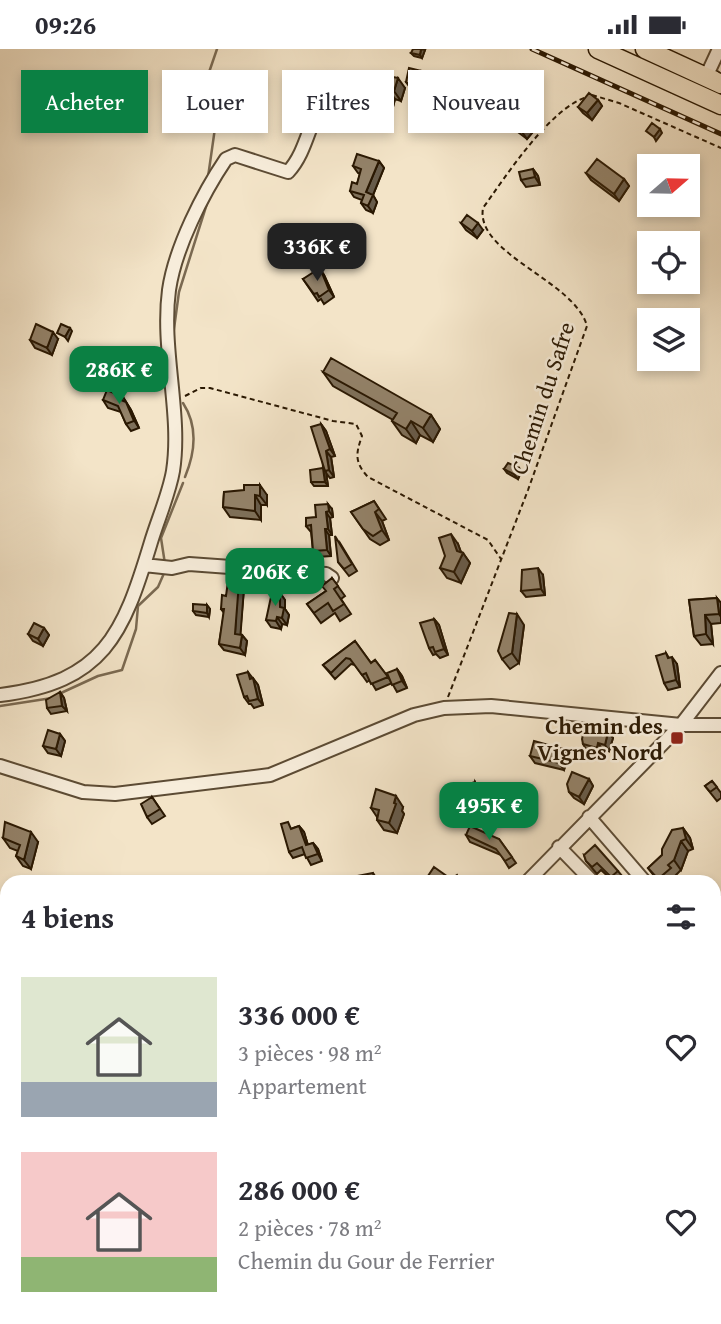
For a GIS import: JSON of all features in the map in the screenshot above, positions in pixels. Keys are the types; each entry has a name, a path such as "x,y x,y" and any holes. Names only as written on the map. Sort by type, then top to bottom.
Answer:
{"highway":[{"path":"598,49 721,105"},
{"path":"645,49 713,78"},
{"path":"669,49 713,78"}],"street":[{"path":"713,78 719,49"},
{"path":"0,695 38,690 81,670 105,650 131,604 173,470 173,405 166,341 170,288 198,202 216,180 226,159 235,155 288,172 299,156 309,133"},
{"path":"144,565 165,568 189,565 263,569 326,574 332,578"},
{"path":"533,875 681,725 721,673"},
{"path":"0,766 83,792 115,795 270,775 414,715 444,708 491,706 681,725 721,725"},
{"path":"589,817 639,875"},
{"path":"559,847 586,875"}],"path":[{"name":"Chemin du Safre","path":"444,708 463,653 502,560 587,326 584,314 573,301 497,242 485,227 483,208 526,150 566,108 595,95 721,148"},
{"path":"173,405 190,393 210,388 333,421 356,424 362,436 356,453 357,461 368,477 488,540 502,560"}],"building":[{"path":"413,49 421,49 420,55 411,53"},
{"path":"589,93 598,100 587,113 578,107"},
{"path":"652,123 660,129 654,137 646,131"},
{"path":"357,154 379,161 366,192 373,195 368,206 361,203 364,195 350,191 352,182 357,184 361,169 353,166"},
{"path":"597,159 624,179 614,194 586,173"},
{"path":"533,169 535,177 521,180 519,172"},
{"path":"467,215 478,223 472,231 461,223"},
{"path":"320,268 329,290 319,297 303,279"},
{"path":"36,324 53,332 47,348 30,340"},
{"path":"61,324 70,328 65,337 57,333"},
{"path":"331,358 431,415 423,428 411,421 406,429 392,421 397,413 323,372"},
{"path":"107,390 123,397 121,400 126,402 134,421 126,424 118,406 103,400"},
{"path":"321,424 330,449 326,451 329,470 325,471 311,427"},
{"path":"508,463 519,468 515,475 504,469"},
{"path":"323,468 325,482 311,482 310,470"},
{"path":"244,485 260,485 260,496 255,495 255,511 223,507 224,492 244,490"},
{"path":"374,501 379,509 375,512 382,530 373,536 363,529 351,512"},
{"path":"328,504 328,529 325,529 327,550 313,551 311,525 306,526 306,518 316,517 315,505"},
{"path":"451,534 457,551 463,553 454,572 440,568 445,556 439,538"},
{"path":"335,536 352,564 344,569 338,562"},
{"path":"538,568 541,589 521,591 522,570"},
{"path":"229,574 238,576 239,582 235,634 242,635 240,648 219,644 224,609 221,609 222,595 226,596"},
{"path":"332,578 338,586 334,589 344,604 333,611 328,603 314,613 307,604 326,591 322,586"},
{"path":"272,592 280,593 280,607 284,608 282,618 277,617 276,621 266,620"},
{"path":"717,598 719,614 705,615 706,634 694,636 689,600"},
{"path":"193,604 207,605 207,613 193,611"},
{"path":"509,613 517,614 512,653 502,659 498,651"},
{"path":"434,619 444,649 435,652 433,647 429,648 420,623"},
{"path":"34,623 44,628 38,639 28,634"},
{"path":"355,641 371,663 375,660 388,677 371,684 366,673 362,675 350,659 346,658 331,673 323,665"},
{"path":"666,653 668,658 672,657 676,680 664,683 656,656"},
{"path":"397,669 402,681 392,685 387,673"},
{"path":"248,672 250,679 253,678 258,699 249,701 247,696 244,697 237,675"},
{"path":"60,692 62,706 47,708 46,700"},
{"path":"585,726 608,732 605,745 598,743 597,748 583,744"},
{"path":"48,730 60,734 56,749 43,746"},
{"path":"534,741 563,749 559,763 530,756"},
{"path":"572,772 589,779 579,797 569,792 567,784"},
{"path":"712,781 717,787 710,792 705,786"},
{"path":"475,782 475,796 472,796 469,810 457,807 461,787"},
{"path":"376,789 396,796 389,823 377,820 379,810 371,808"},
{"path":"152,797 160,809 147,817 141,804"},
{"path":"5,822 31,832 24,860 16,856 20,845 3,838"},
{"path":"288,822 291,829 299,826 306,845 313,843 318,854 306,858 302,847 289,852 281,824"},
{"path":"470,826 499,839 512,857 505,861 496,849 466,835"},
{"path":"683,828 686,839 681,841 674,860 668,865 671,868 663,875 654,875 648,868 662,855 662,849 672,830"},
{"path":"595,845 618,871 609,875 597,863 592,867 584,855"},
{"path":"434,867 445,875 429,875"}],"waterway":[{"path":"208,177 216,121 205,84 217,49"},
{"path":"173,336 179,292 210,194"},
{"path":"183,403 193,430 191,459 185,477"},
{"path":"165,564 161,538 183,483"},
{"path":"61,693 98,676 122,670 136,629 138,606 158,587 165,571"},
{"path":"0,706 52,698"}],"railway":[{"path":"532,49 721,134"}],"place":[{"name":"Chemin des Vignes Nord","path":"677,738"}]}
